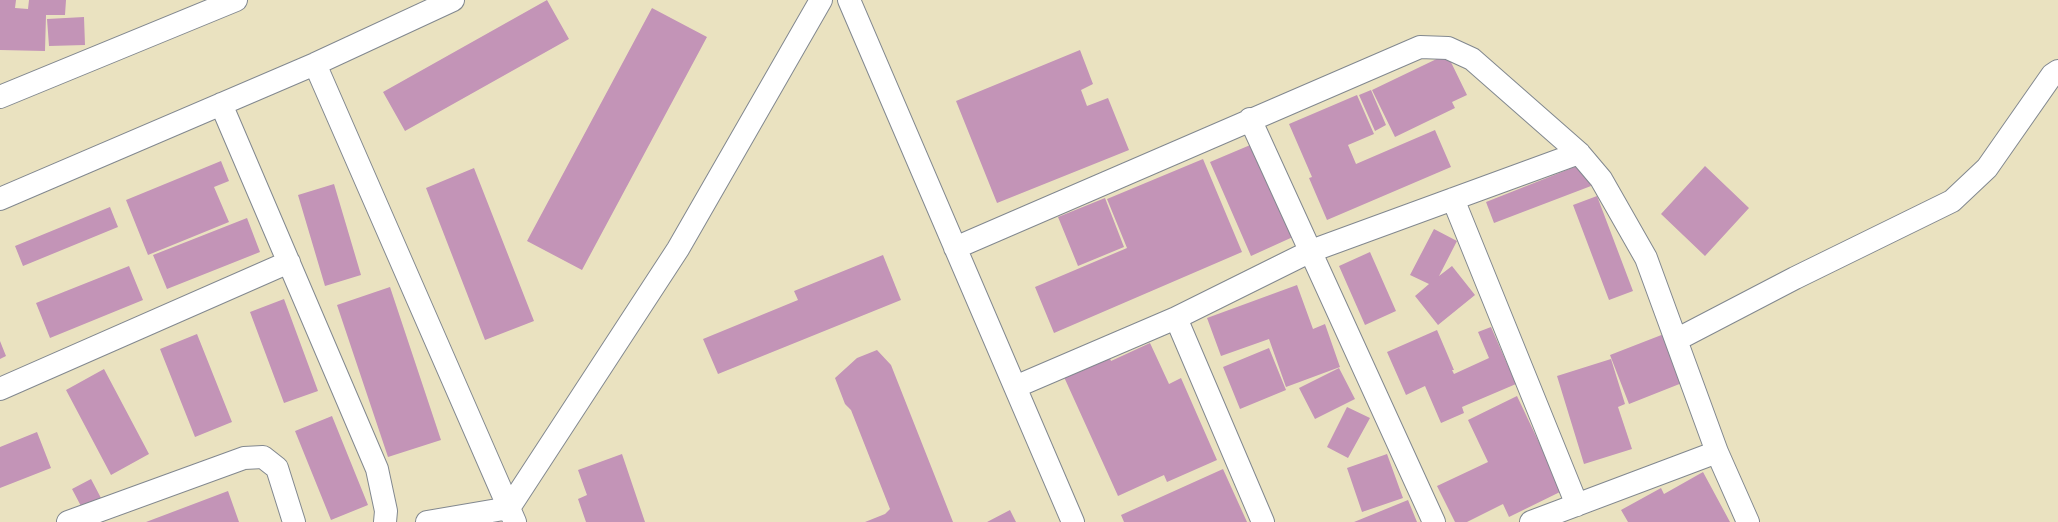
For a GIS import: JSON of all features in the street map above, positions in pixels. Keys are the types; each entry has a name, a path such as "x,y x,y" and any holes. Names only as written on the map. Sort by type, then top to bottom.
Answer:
{"street":[{"path":"0,96 236,0"},
{"path":"0,199 315,64 452,0"},
{"path":"512,515 678,248 821,0"},
{"path":"849,0 1073,522"},
{"path":"955,248 1250,119 1420,47 1448,48 1472,59 1579,153 1601,179 1646,258 1717,452 1748,522"},
{"path":"315,64 512,515"},
{"path":"1676,340 1795,278 1952,201 1987,168 2052,75 2058,71"},
{"path":"222,104 377,469 385,505 385,522"},
{"path":"1250,119 1434,522"},
{"path":"1015,387 1176,318 1311,251 1579,153"},
{"path":"1453,199 1577,505"},
{"path":"0,389 289,262"},
{"path":"1176,318 1264,522"},
{"path":"1531,522 1717,452"},
{"path":"68,522 244,458 263,457 277,468 294,522"},
{"path":"427,522 512,515"}],"building":[{"path":"0,0 16,0 15,8 28,9 29,0 66,0 65,15 46,15 45,51 0,50"},
{"path":"547,0 569,39 405,131 383,92"},
{"path":"652,8 707,37 582,270 527,241"},
{"path":"84,17 85,45 49,46 47,19"},
{"path":"1080,50 1093,84 1081,90 1087,106 1108,98 1129,150 997,203 956,101"},
{"path":"1447,54 1467,95 1452,102 1455,108 1395,137 1372,90"},
{"path":"1371,90 1386,125 1375,131 1359,95"},
{"path":"1357,95 1374,134 1348,145 1356,164 1435,130 1451,167 1327,220 1309,178 1312,177 1289,124"},
{"path":"1255,143 1295,236 1251,256 1210,162"},
{"path":"1203,159 1242,252 1054,333 1035,287 1127,248 1107,199"},
{"path":"221,161 229,181 214,187 229,222 148,255 126,200"},
{"path":"1582,164 1591,186 1494,223 1486,202"},
{"path":"1705,166 1749,208 1705,256 1661,214"},
{"path":"474,168 534,321 485,340 426,188"},
{"path":"334,184 361,275 325,286 298,195"},
{"path":"1597,196 1633,291 1609,300 1573,205"},
{"path":"1105,198 1124,247 1078,266 1058,217"},
{"path":"110,207 118,227 23,266 15,246"},
{"path":"247,218 260,252 167,289 153,255"},
{"path":"1434,229 1457,241 1439,276 1452,266 1475,295 1438,325 1415,296 1429,284 1410,275"},
{"path":"1370,252 1396,311 1365,325 1339,266"},
{"path":"883,255 901,300 718,374 703,339 798,300 794,291"},
{"path":"129,266 143,300 50,338 36,303"},
{"path":"1297,285 1313,329 1325,324 1340,367 1286,387 1269,339 1221,356 1207,318"},
{"path":"390,287 441,440 388,457 337,305"},
{"path":"284,299 318,391 284,403 250,312"},
{"path":"1491,327 1516,384 1462,407 1464,413 1441,423 1425,386 1406,395 1387,352 1437,330 1454,370 1452,370 1454,374 1489,358 1478,332"},
{"path":"197,334 232,422 195,437 160,349"},
{"path":"1664,334 1682,383 1629,404 1610,355"},
{"path":"0,341 6,356 0,359"},
{"path":"1150,343 1169,384 1181,378 1217,460 1167,482 1164,475 1118,496 1064,377 1109,356 1111,361"},
{"path":"1269,348 1286,390 1240,409 1223,367"},
{"path":"877,350 891,365 953,522 865,522 885,514 890,509 851,410 845,404 835,378 857,358"},
{"path":"1611,359 1625,404 1618,407 1632,449 1584,464 1557,376"},
{"path":"1339,368 1355,399 1315,419 1299,388"},
{"path":"104,369 149,454 111,475 66,390"},
{"path":"1517,396 1562,491 1509,517 1503,504 1467,522 1455,522 1437,486 1488,462 1468,420"},
{"path":"1347,407 1370,418 1348,458 1327,447"},
{"path":"332,416 368,505 331,520 295,431"},
{"path":"37,432 51,468 0,488 0,447"},
{"path":"622,454 645,522 586,522 578,499 587,495 578,470"},
{"path":"1387,454 1403,498 1362,512 1347,468"},
{"path":"1223,469 1247,522 1124,522 1121,515"},
{"path":"1703,472 1730,522 1628,522 1621,510 1661,488 1664,494"},
{"path":"91,479 101,498 82,508 72,489"},
{"path":"228,491 239,522 146,522"},
{"path":"1408,500 1417,522 1354,522"},
{"path":"1010,510 1016,522 987,522"}]}
